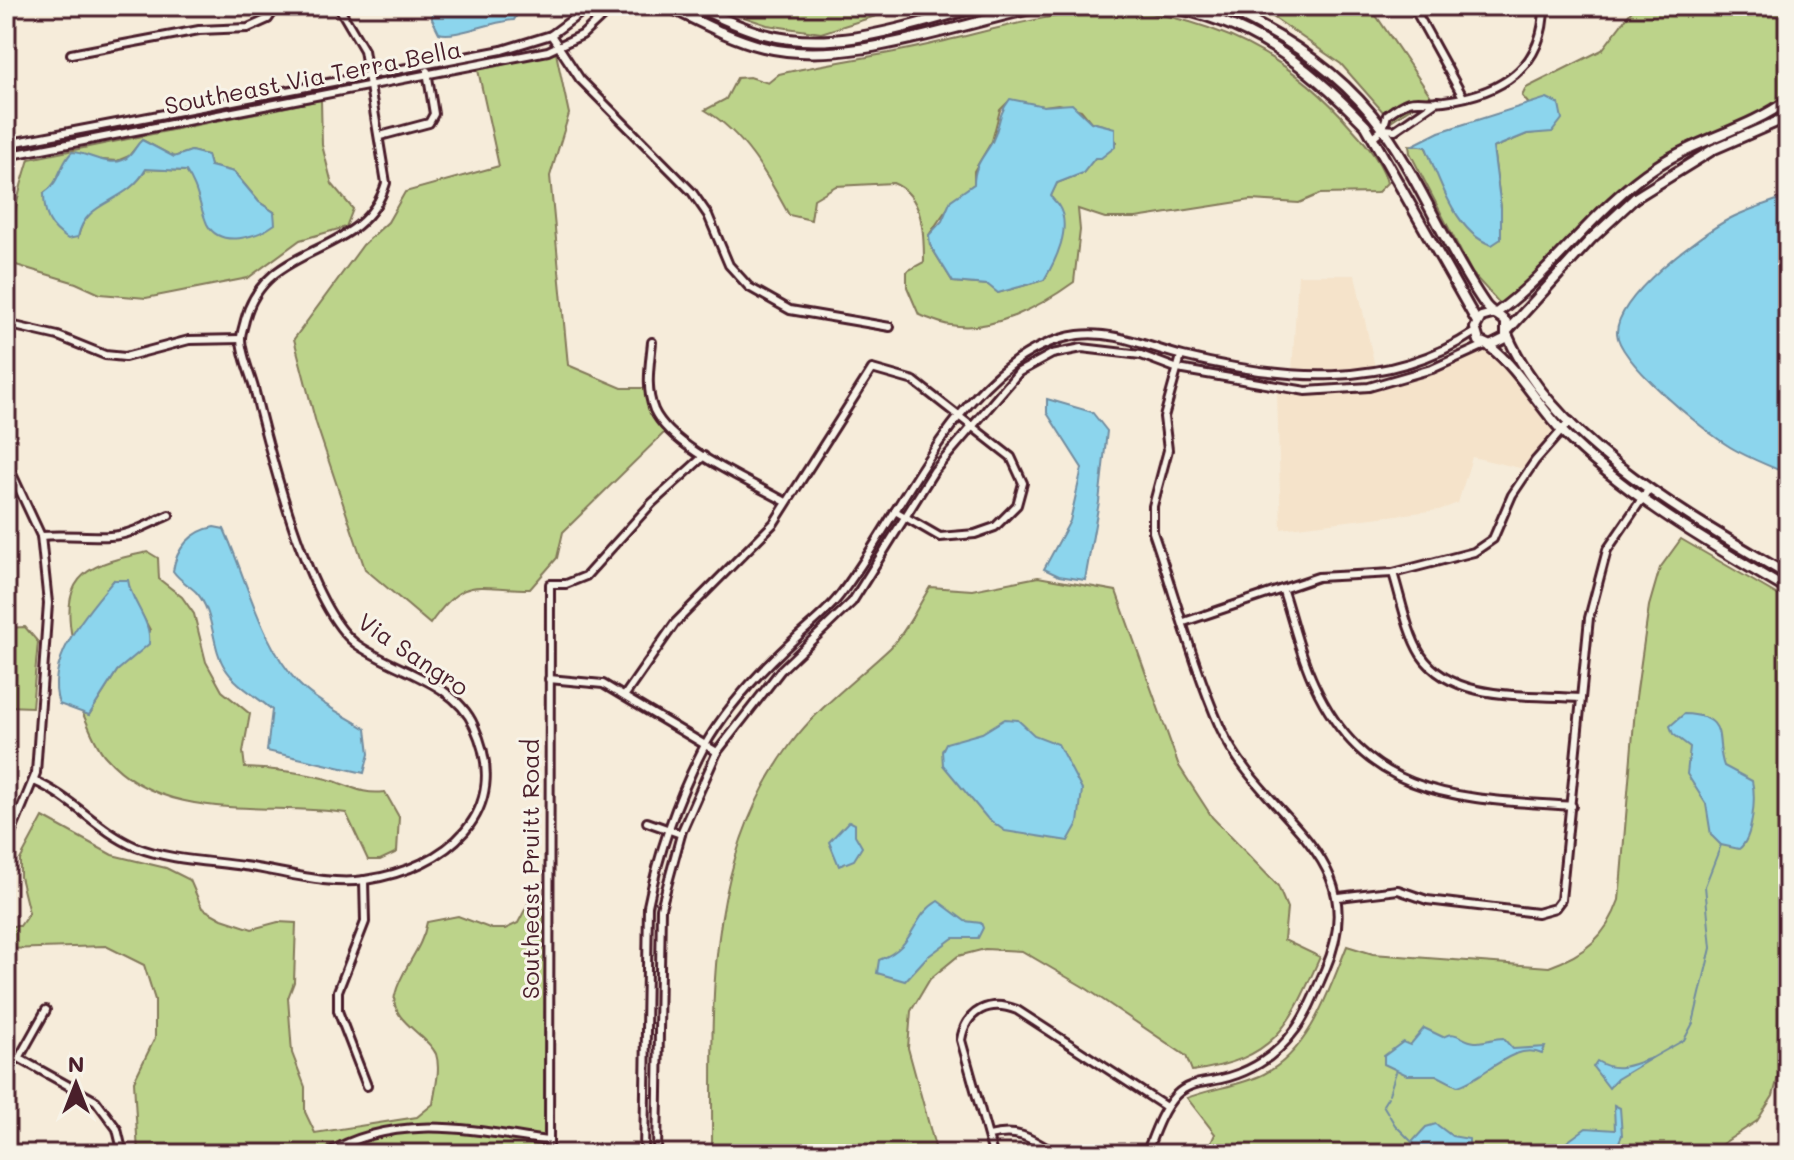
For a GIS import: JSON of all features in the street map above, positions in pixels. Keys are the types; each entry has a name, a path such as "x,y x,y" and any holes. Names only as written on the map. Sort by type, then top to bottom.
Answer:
{"street":[{"path":"6,18 14,6"},
{"path":"71,54 199,30 248,28 268,19 277,6"},
{"path":"6,324 58,336 115,356 155,351 189,340 241,339 248,310 267,278 287,262 349,235 380,202 386,183 364,50 338,6"},
{"name":"Southeast Via Terra Bella","path":"6,144 502,50 551,35 590,6"},
{"name":"Southeast Via Terra Bella","path":"6,156 559,47 582,35 613,6"},
{"path":"667,6 763,47 818,53 872,47 1045,6"},
{"path":"695,6 764,34 819,41 869,34 982,6"},
{"path":"1163,6 1198,11 1262,39 1307,68 1373,137 1488,346 1503,357 1562,430 1642,499 1788,590"},
{"path":"1220,6 1267,27 1311,56 1348,89 1383,129 1494,314 1503,319 1514,351 1570,421 1648,490 1788,575"},
{"path":"1413,6 1463,97"},
{"path":"1373,137 1383,129 1387,115 1407,101 1463,97 1507,83 1524,69 1541,35 1544,6"},
{"path":"551,35 580,79 692,192 708,215 729,265 749,287 790,310 890,327"},
{"path":"380,136 429,123 434,114 426,64"},
{"path":"644,1154 648,906 669,829 706,745 741,696 772,661 841,594 923,464 1011,361 1048,341 1082,335 1144,342 1181,356 1287,376 1357,374 1424,358 1512,305 1629,188 1690,148 1788,100"},
{"path":"1383,129 1395,130 1437,101"},
{"path":"657,1154 661,908 681,834 717,752 751,704 781,670 852,602 934,471 1019,372 1052,354 1082,348 1141,355 1178,369 1285,389 1369,387 1429,370 1501,343 1507,332 1591,239 1635,198 1695,159 1788,117"},
{"path":"1690,148 1695,159"},
{"path":"1582,232 1591,239"},
{"path":"1082,335 1082,348"},
{"name":"Via Sangro","path":"34,781 59,792 136,847 165,855 335,880 364,880 451,849 480,807 485,779 484,751 473,723 459,703 357,645 331,615 278,485 241,339"},
{"path":"652,342 648,383 654,410 671,433 704,456 786,502"},
{"path":"1146,1154 1166,1107 1194,1083 1220,1079 1263,1062 1296,1029 1334,949 1339,923 1339,897 1322,856 1251,780 1221,728 1153,532 1153,506 1168,450 1164,417 1181,356"},
{"path":"1424,358 1429,370"},
{"path":"625,695 675,623 759,542 872,369 914,381 1011,457 1023,483 1017,505 995,527 975,534 940,537 895,511"},
{"path":"1353,388 1357,374"},
{"path":"1285,389 1287,376"},
{"path":"1184,622 1318,577 1393,573 1474,552 1493,539 1512,495 1570,421"},
{"name":"Southeast Pruitt Road","path":"549,1154 550,584 566,584 586,576 652,503 704,456"},
{"path":"6,461 41,536 48,603 34,781 6,846"},
{"path":"1339,897 1398,890 1427,900 1470,907 1537,913 1555,908 1564,886 1589,618 1607,550 1648,490"},
{"path":"41,536 88,533 110,536 132,532 169,515"},
{"path":"1393,573 1420,654 1447,681 1469,689 1581,698"},
{"path":"1283,591 1314,683 1332,715 1366,756 1407,783 1458,797 1572,806"},
{"path":"841,594 852,602"},
{"path":"772,661 781,670"},
{"path":"549,679 588,681 625,695 717,752"},
{"path":"647,822 681,834"},
{"path":"364,880 365,922 338,991 342,1026 367,1086"},
{"path":"646,941 660,940"},
{"path":"993,1154 961,1040 964,1024 973,1013 987,1006 1005,1005 1017,1010 1166,1107"},
{"path":"19,1058 46,1010"},
{"path":"645,1050 658,1049"},
{"path":"6,1051 96,1101 117,1129 123,1154"},
{"path":"326,1154 345,1142 417,1126 446,1126 548,1141"},
{"path":"989,1136 1012,1131 1022,1133 1056,1154"}],"shaded area":[{"path":"1298,275 1355,275 1375,367 1292,372"},
{"path":"1485,350 1500,360 1556,430 1524,469 1472,457 1458,503 1439,510 1281,529 1277,393 1306,396 1370,391 1428,376"}],"green space":[{"path":"712,6 947,6 916,13 892,11 821,33 767,25"},
{"path":"1257,6 1365,6 1377,17 1430,95 1391,121 1341,64"},
{"path":"1788,6 1788,95 1757,114 1671,153 1634,177 1501,305 1472,273 1410,153 1409,145 1425,146 1462,220 1501,239 1501,208 1493,148 1527,134 1552,131 1522,96 1526,88 1602,50 1634,8"},
{"path":"1129,10 1193,23 1223,33 1279,63 1304,81 1356,133 1378,160 1387,183 1377,193 1320,194 1299,203 1251,200 1136,218 1105,218 1078,209 1080,230 1074,282 1015,316 982,325 950,325 919,315 907,287 907,271 924,262 920,216 911,196 893,183 836,186 814,199 811,220 789,215 743,143 705,110 726,99 737,78 750,77 768,83 779,74 797,70 905,50 1024,22","holes":["1010,100 1044,106 1058,104 1081,110 1091,122 1111,127 1116,142 1095,158 1083,173 1057,183 1051,195 1058,219 1058,249 1044,280 998,293 989,285 953,282 930,245 929,235 954,201 974,184 974,171 992,141 1000,110"]},
{"path":"556,53 569,114 550,176 568,365 622,388 645,388 651,413 665,432 563,532 557,558 530,589 483,587 463,591 442,608 430,624 365,569 316,423 294,339 363,245 388,222 405,192 499,166 478,70"},
{"path":"321,100 322,145 332,184 353,209 346,227 300,240 248,278 146,298 100,294 76,283 6,262 29,159","holes":["142,140 174,157 191,151 207,155 210,166 234,172 259,202 274,212 208,225 198,189 186,171 146,169 129,188 89,214 78,237 44,193 90,159 117,161 129,156"]},
{"path":"1681,539 1788,601 1788,1017 1783,1058 1773,1096 1757,1121 1707,1154 1206,1154 1215,1134 1187,1098 1255,1078 1280,1064 1306,1035 1316,1018 1347,946 1373,954 1549,967 1584,950 1601,934 1619,900 1636,697 1649,606 1660,568"},
{"path":"148,552 158,558 159,579 182,597 194,614 206,662 222,691 250,714 243,752 245,768 297,773 362,791 385,792 399,817 397,852 380,860 368,860 346,813 187,802 157,793 130,778 105,756 82,712 89,715 117,671 150,630 129,591 114,580 72,638 69,616 71,598 75,585 95,567"},
{"path":"1038,577 1116,591 1179,766 1212,817 1278,886 1287,908 1284,940 1320,957 1298,1004 1287,1022 1261,1049 1220,1066 1192,1071 1186,1056 1087,989 1022,951 985,949 958,956 930,979 911,1011 908,1048 937,1154 712,1154 712,1047 718,942 727,890 741,840 761,791 801,731 896,642 930,587 972,590"},
{"path":"25,627 38,642 32,707 6,706 6,628"},
{"path":"43,817 112,855 166,868 190,880 202,908 222,919 252,929 278,922 296,923 294,982 288,998 292,1053 305,1087 305,1112 315,1133 417,1117 433,1104 438,1072 436,1054 403,1020 395,1004 398,985 421,942 427,922 458,916 492,929 505,929 518,923 529,902 545,898 544,1154 138,1154 134,1081 155,1038 155,1000 144,965 106,946 6,949 6,926 20,926 29,913 20,877 20,860"}],"water":[{"path":"432,6 522,6 514,20 446,34 439,33 432,19"},
{"path":"1547,98 1559,104 1562,119 1552,132 1527,134 1493,148 1501,208 1501,239 1492,245 1469,230 1459,218 1426,147 1413,145 1439,132"},
{"path":"1010,99 1044,106 1072,104 1091,122 1115,128 1115,147 1101,158 1095,158 1083,173 1057,183 1051,196 1062,214 1063,234 1044,280 998,293 988,285 953,282 930,245 929,235 942,221 951,200 974,184 977,167 992,142"},
{"path":"142,140 174,157 191,151 207,155 210,166 234,172 259,202 274,212 275,224 259,233 240,238 221,236 207,224 186,171 146,169 128,190 89,215 78,237 68,239 56,230 45,208 44,193 72,152 116,162 130,155"},
{"path":"1788,196 1788,474 1734,449 1681,410 1631,360 1617,333 1620,318 1630,302 1681,252 1731,218"},
{"path":"1047,399 1092,412 1107,431 1099,502 1085,580 1059,576 1044,569 1070,521 1082,468 1047,413"},
{"path":"214,527 224,529 264,630 286,667 314,697 366,729 369,754 364,773 267,751 272,710 241,686 225,668 207,609 196,592 173,571 177,555 186,542 198,532"},
{"path":"114,580 128,580 147,627 149,644 117,671 89,715 59,704 57,671 81,622"},
{"path":"1684,714 1709,719 1715,724 1724,766 1752,781 1752,817 1748,836 1739,849 1721,845 1711,835 1706,804 1687,774 1690,747 1673,734 1670,726"},
{"path":"1005,719 1018,720 1034,735 1058,744 1082,790 1078,823 1068,841 1005,831 987,818 943,765 942,751 946,743 982,733"},
{"path":"849,821 855,824 855,835 862,847 854,860 839,866 829,842"},
{"path":"938,901 965,921 981,923 983,928 978,938 953,938 926,958 905,981 877,973 879,960 901,947 922,915"},
{"path":"1424,1028 1443,1037 1456,1035 1475,1042 1503,1038 1513,1049 1545,1047 1542,1054 1520,1052 1457,1086 1436,1075 1407,1075 1384,1064 1384,1056 1403,1042 1410,1045"},
{"path":"1652,1058 1617,1079 1609,1088 1593,1067 1597,1061 1618,1067"},
{"path":"1614,1105 1620,1108 1622,1135 1614,1154 1535,1154 1553,1152 1586,1128 1615,1130"},
{"path":"1436,1124 1452,1136 1469,1139 1469,1152 1430,1154 1412,1142 1426,1127"}],"waterway":[{"path":"1652,1058 1684,1040 1693,1023 1711,948 1705,886 1721,845"},
{"path":"1389,1094 1396,1072"},
{"path":"1388,1097 1383,1105 1395,1125 1412,1142"}]}
